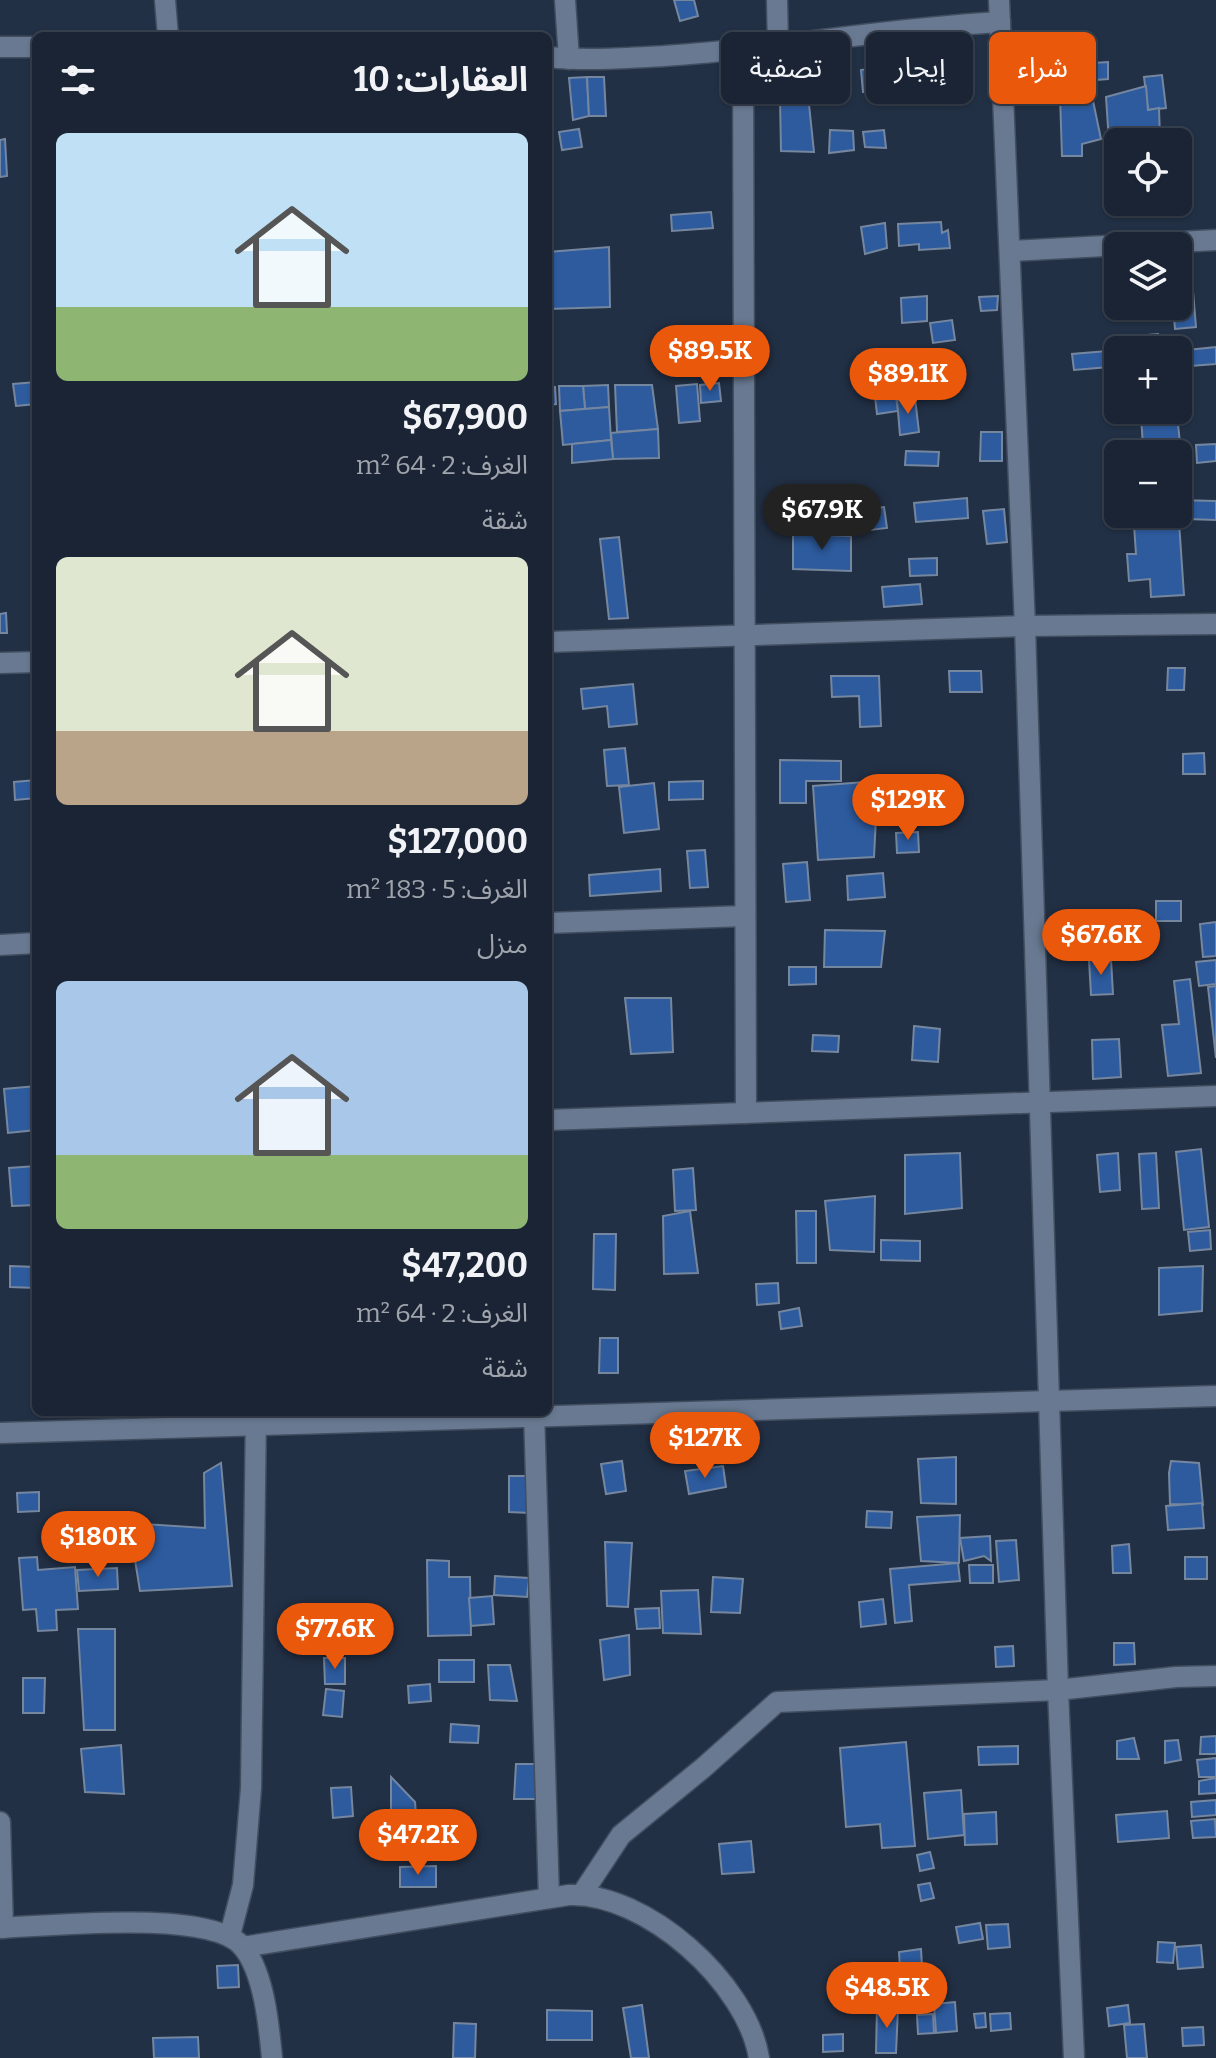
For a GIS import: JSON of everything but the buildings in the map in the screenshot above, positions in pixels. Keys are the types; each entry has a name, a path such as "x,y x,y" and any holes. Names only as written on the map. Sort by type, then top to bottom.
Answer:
{"street":[{"path":"165,0 168,32"},
{"path":"565,0 569,59"},
{"path":"777,0 778,32"},
{"path":"999,0 1025,626 1058,1690 1074,2058"},
{"path":"850,37 939,25 1000,22"},
{"path":"0,47 32,47"},
{"path":"552,57 721,52"},
{"path":"743,104 746,1113"},
{"path":"1010,251 1216,240"},
{"path":"552,642 1025,626 1216,624"},
{"path":"0,663 32,662"},
{"path":"552,923 745,916"},
{"path":"0,945 32,943"},
{"path":"552,1120 1216,1096"},
{"path":"552,1414 1216,1396"},
{"path":"0,1433 256,1419 423,1416"},
{"path":"534,1416 549,1898"},
{"path":"256,1419 251,1788 237,1941 253,1965 262,1995 272,2058"},
{"path":"582,1894 621,1835 777,1702 1058,1690 1206,1676 1216,1690"},
{"path":"0,1822 1,1928 128,1922 191,1926 237,1941 582,1894 621,1904 681,1942 719,1976 753,2029 759,2058"}]}
